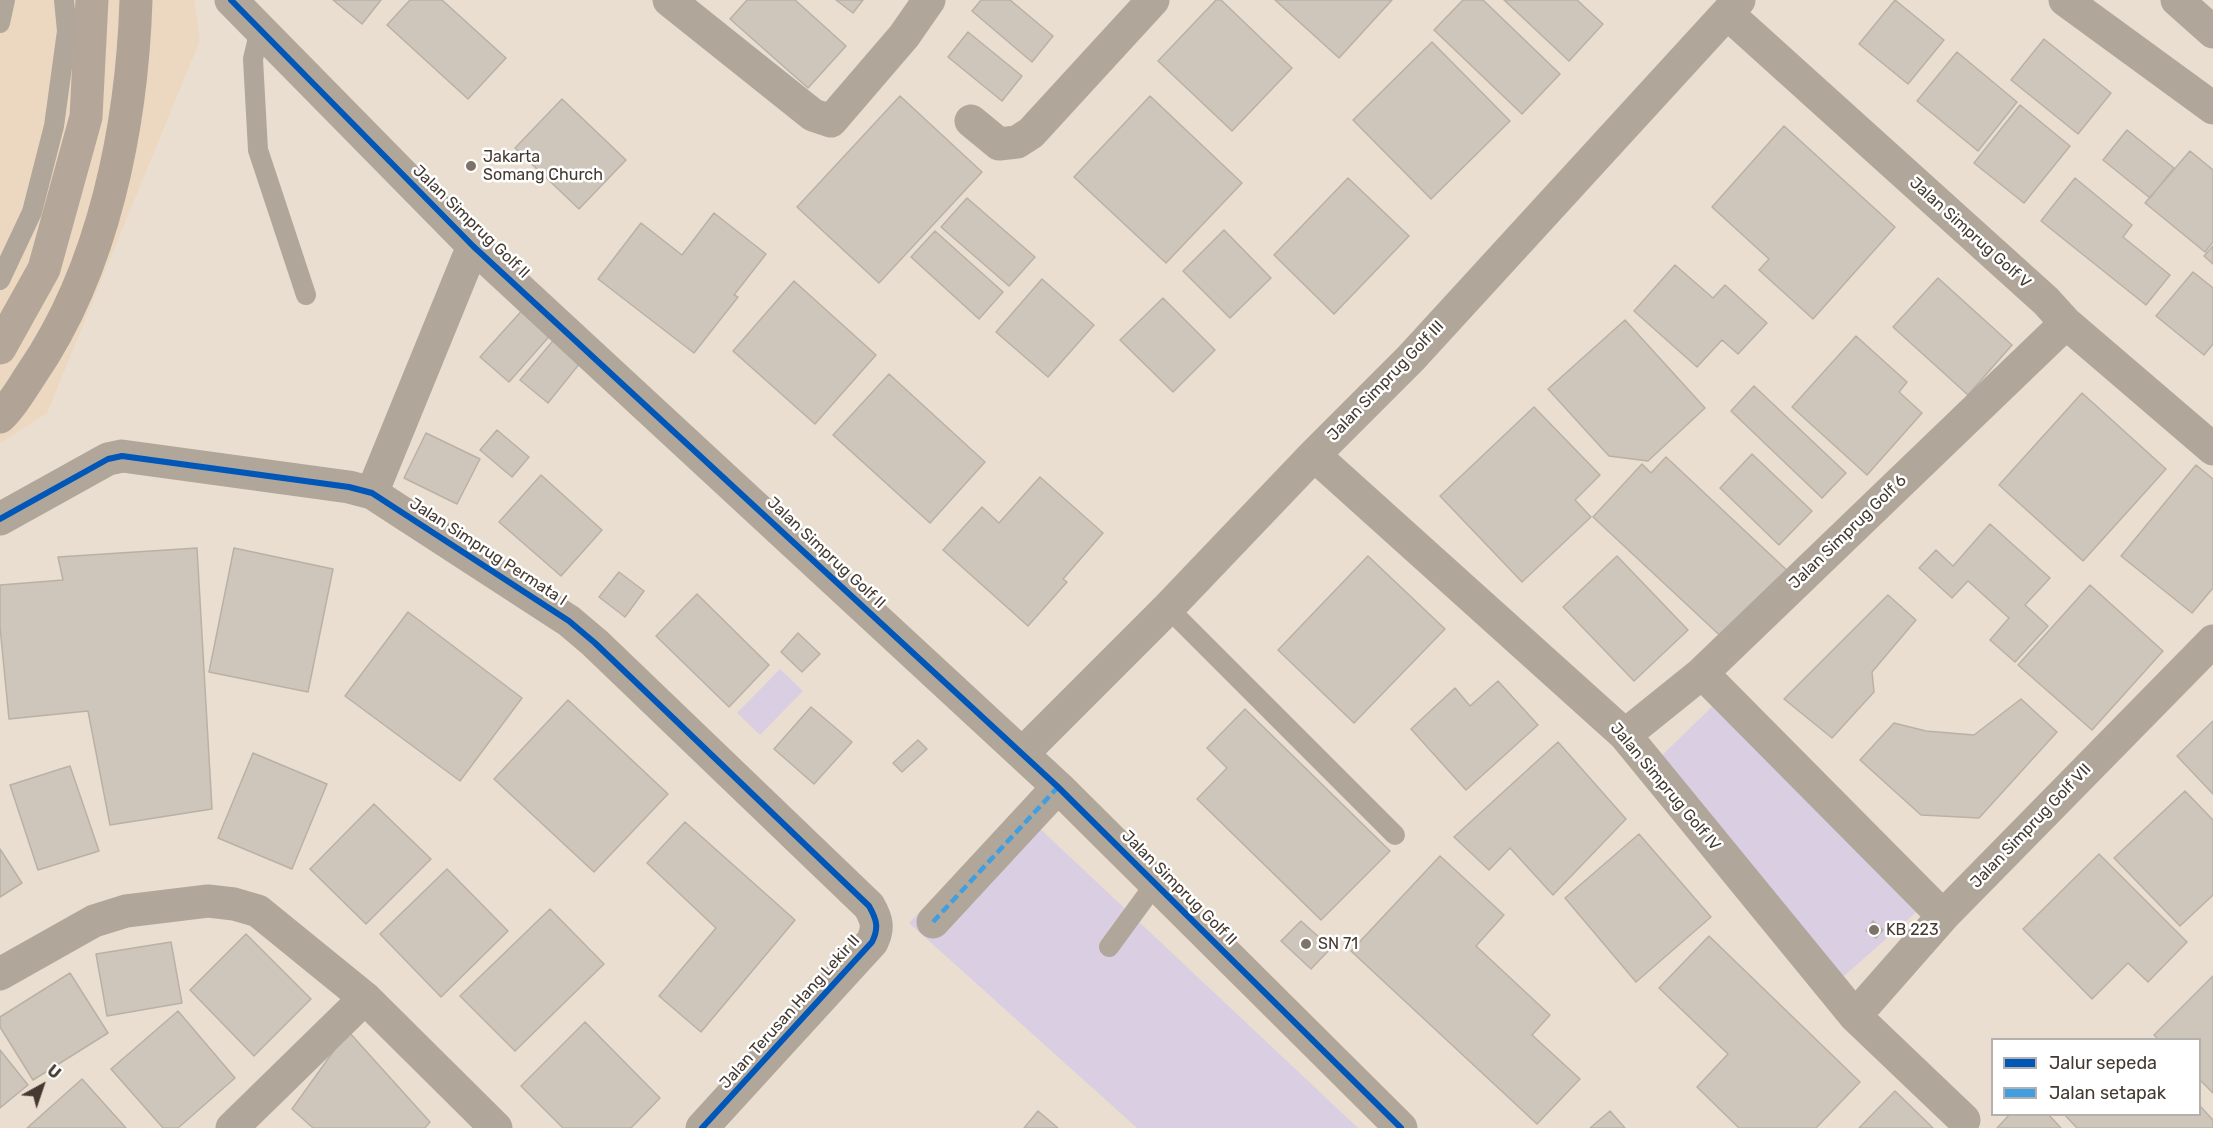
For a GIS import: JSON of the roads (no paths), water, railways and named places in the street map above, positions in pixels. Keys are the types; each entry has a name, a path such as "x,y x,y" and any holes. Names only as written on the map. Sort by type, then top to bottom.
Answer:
{"highway":[{"path":"0,417 53,342 88,268 112,179 134,60 136,0"}],"main road":[{"path":"0,348 44,269 86,117 92,0"}],"street":[{"name":"Jalan Simprug Golf II","path":"231,0 473,246 1023,753 1401,1128"},
{"path":"669,0 813,116 831,121 889,54 929,0"},
{"path":"971,121 999,144 1017,142 1031,133 1153,0"},
{"path":"2065,0 2210,98"},
{"path":"2176,0 2213,32"},
{"name":"Jalan Simprug Golf V","path":"1734,7 2046,301 2066,323 2213,449"},
{"name":"Jalan Simprug Golf III","path":"1023,753 1168,609 1314,455 1411,358 1734,7"},
{"name":"Jalan Simprug Golf II","path":"372,493 473,246"},
{"name":"Jalan Simprug Golf 6","path":"1625,735 1702,673 2066,323"},
{"name":"Jalan Simprug Golf IV","path":"1314,455 1625,735 1855,1016 1964,1120"},
{"name":"Jalan Simprug Permata I","path":"0,519 108,459 122,456 349,487 372,493 568,621 595,643 869,906"},
{"name":"Jalan Simprug Golf VII","path":"1855,1016 1943,916 2213,641"},
{"path":"1702,673 1943,916"},
{"path":"933,922 1058,787"},
{"path":"0,974 94,921 126,911 208,901 234,904 258,911 365,998 496,1128"},
{"name":"Jalan Terusan Hang Lekir II","path":"702,1128 872,942 877,924 869,906"},
{"path":"232,1128 365,998"}],"lane":[{"path":"0,23 5,0"},
{"path":"0,280 32,212 54,126 67,31 64,0"},
{"path":"260,29 253,59 258,150 306,295"},
{"path":"1168,609 1395,835"},
{"path":"1109,947 1155,884"}],"place":[{"name":"Jakarta Somang Church","path":"471,166"},
{"name":"KB 223","path":"1874,930"},
{"name":"SN 71","path":"1306,944"}]}
